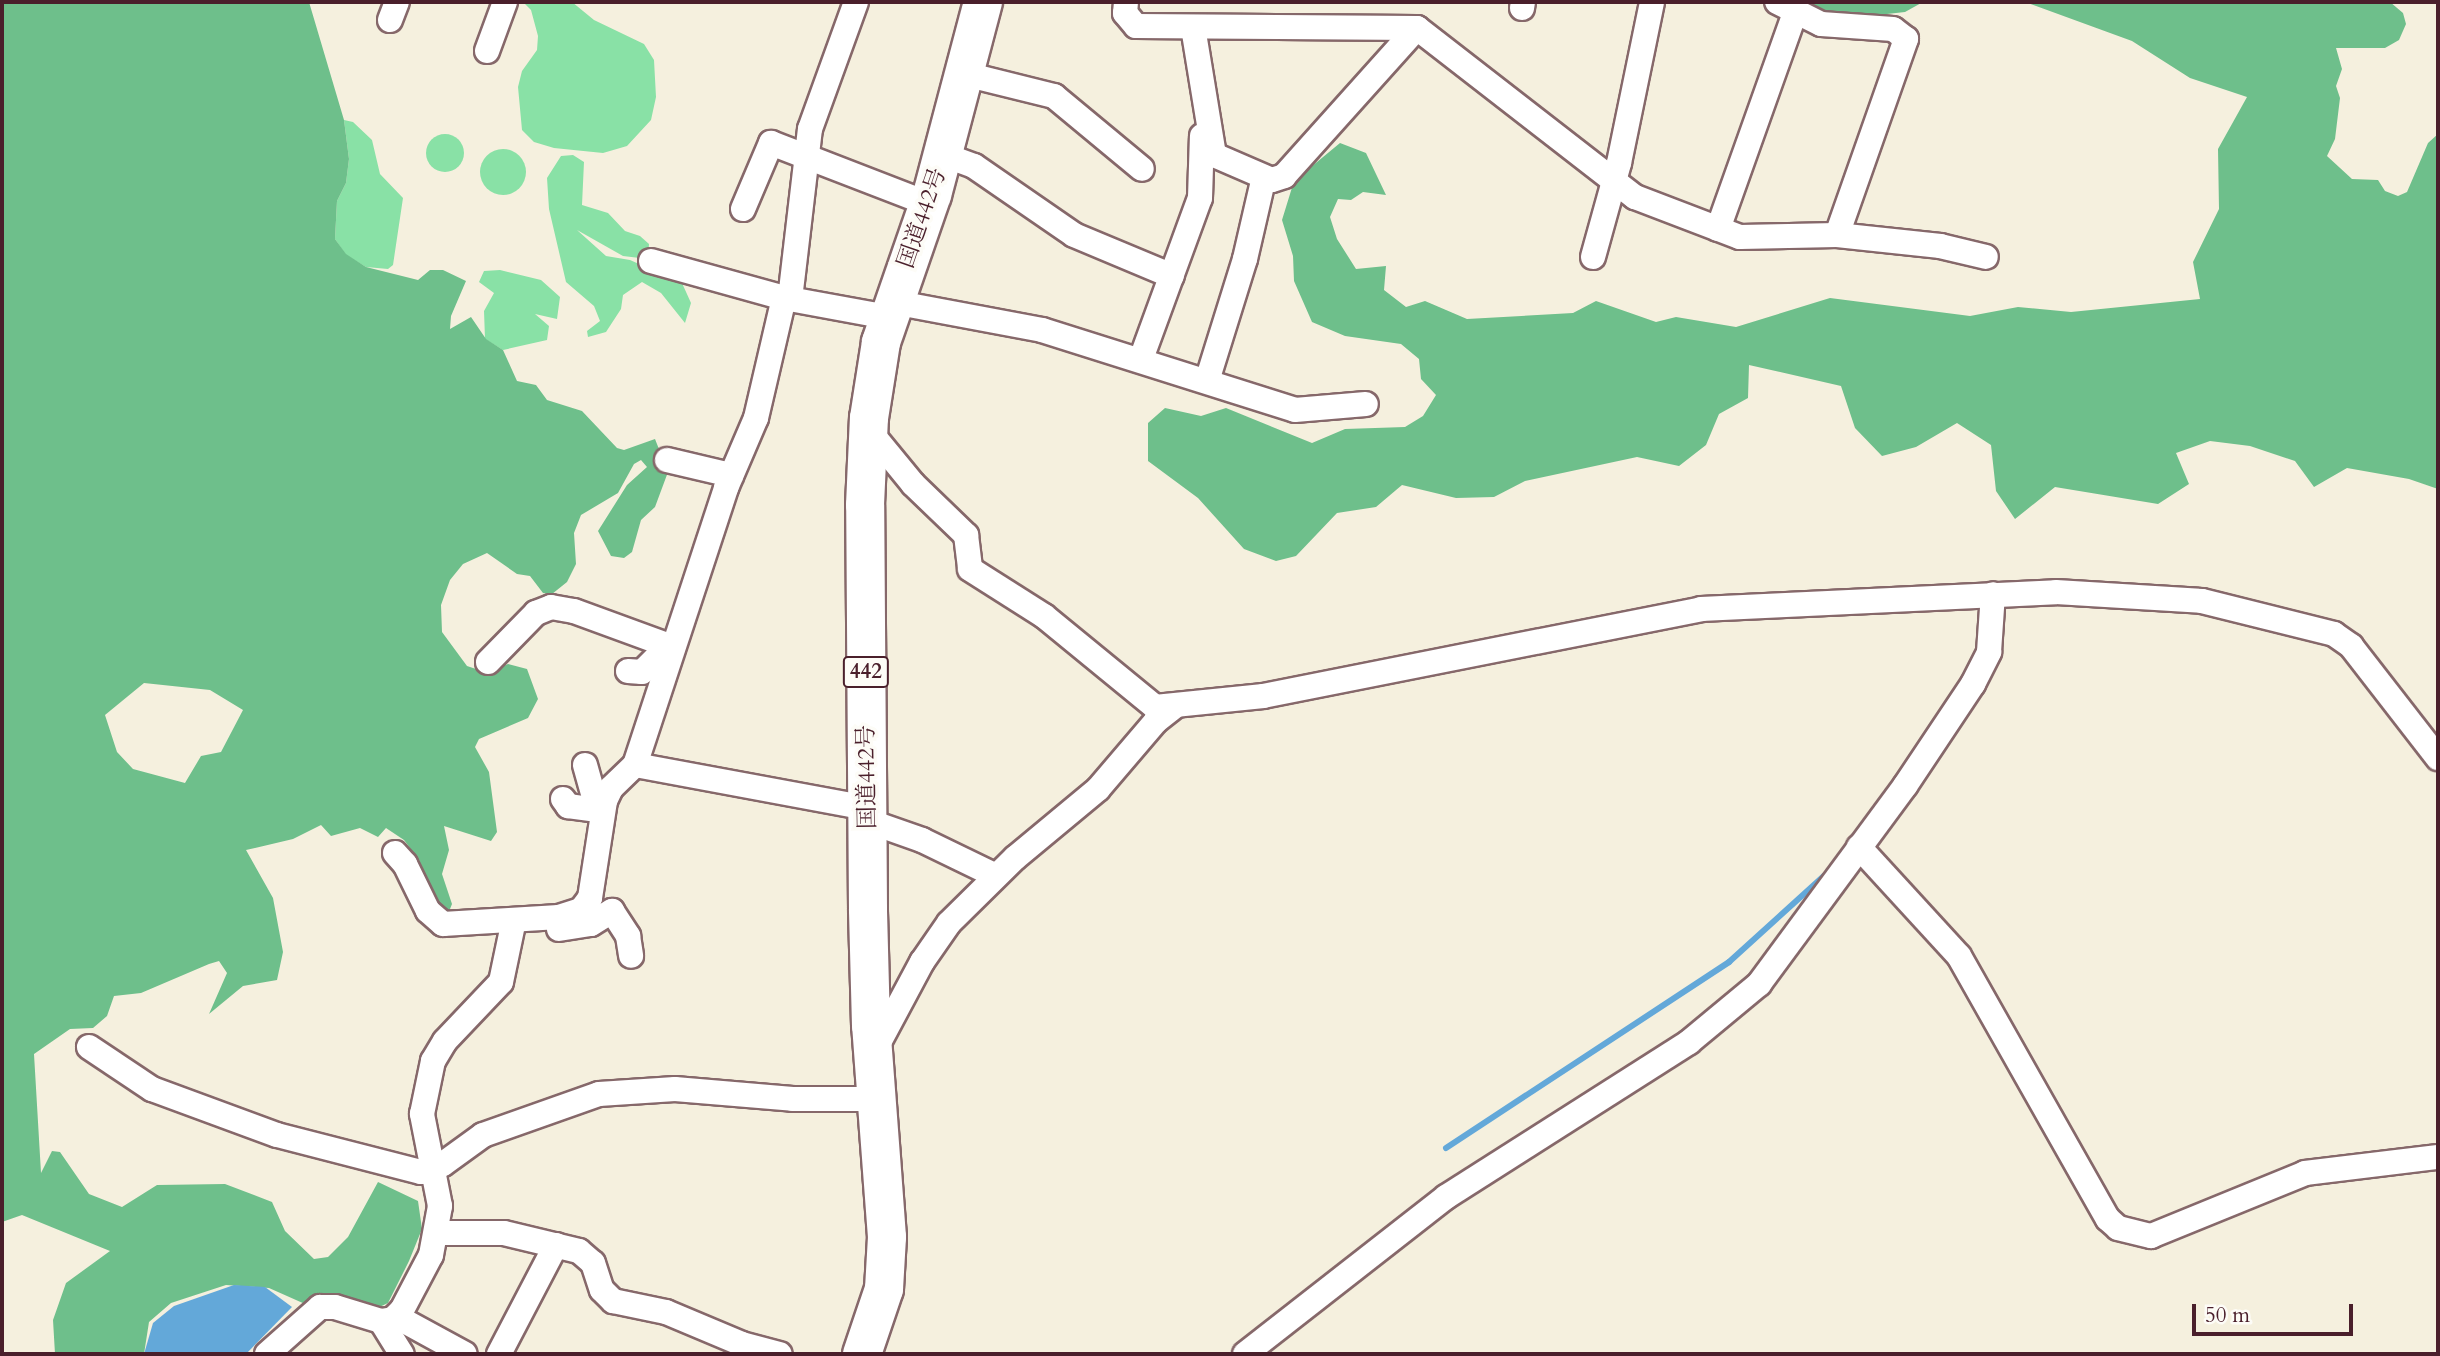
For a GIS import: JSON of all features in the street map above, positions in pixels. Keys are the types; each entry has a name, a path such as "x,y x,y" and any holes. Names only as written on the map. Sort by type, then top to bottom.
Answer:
{"highway":[{"name":"国道442号","path":"862,1354 887,1268 873,1054 865,505 868,429 890,310 944,155 983,2"}],"street":[{"path":"487,51 505,2"},
{"path":"395,853 437,921 452,926 577,913 590,898 600,809 611,788 635,765 671,643 731,475 760,404 787,299 814,117 856,2"},
{"path":"1126,2 1125,13 1136,26 1417,29 1612,183 1635,197 1718,229 1754,238 1837,235 1940,246 1986,257"},
{"path":"1593,257 1652,2"},
{"path":"1718,229 1786,7 1828,26 1893,29 1906,39 1837,235"},
{"path":"1193,27 1207,121 1218,159 1279,180 1417,29"},
{"path":"965,74 1054,96 1142,169"},
{"path":"1141,359 1200,198 1202,128 1207,121"},
{"path":"743,209 765,146 777,143 929,204"},
{"path":"944,155 974,166 1074,235 1172,276"},
{"path":"1207,381 1245,259 1264,177"},
{"path":"651,261 787,299 1042,330 1141,359 1295,410 1366,404"},
{"path":"868,429 913,484 965,536 966,560 973,573 1053,623 1155,706 1174,707 1263,696 1701,608 2056,592 2180,598 2334,634 2351,646 2438,758"},
{"path":"667,460 731,475"},
{"path":"1245,1354 1446,1197 1689,1042 1759,984 1932,748 1980,672 1992,640 1993,594"},
{"path":"488,662 536,613 551,607 574,611 671,643"},
{"path":"628,671 642,672 671,643"},
{"path":"873,1054 934,944 996,876 1098,789 1156,721 1174,707"},
{"path":"585,765 600,809"},
{"path":"635,765 868,814 996,876"},
{"path":"563,799 568,806 600,809"},
{"path":"1859,847 1959,956 2108,1219 2118,1228 2151,1236 2305,1173 2438,1157"},
{"path":"545,918 561,929 591,924 612,911 628,936 631,956"},
{"path":"389,1319 426,1265 436,1233 440,1192 422,1114 433,1061 444,1041 501,982 514,920"},
{"path":"89,1047 137,1083 254,1127 413,1171 435,1169 474,1138 598,1094 675,1089 793,1099 877,1099"},
{"path":"436,1233 483,1230 556,1245 588,1257 613,1301 666,1312 742,1344 780,1354"},
{"path":"499,1354 556,1245"},
{"path":"267,1354 306,1315 320,1307 335,1307 389,1319 465,1354"},
{"path":"389,1319 402,1354"}],"green space":[{"path":"2,2 309,2 344,120 349,159 346,183 337,201 335,239 346,254 366,267 418,280 430,270 443,270 466,281 451,316 450,329 471,317 486,339 503,350 517,381 536,385 547,400 582,411 617,448 624,450 655,439 668,472 655,507 641,520 632,552 624,558 611,556 598,531 627,485 647,467 641,460 634,464 618,493 581,515 574,533 576,564 567,582 552,594 543,593 530,576 517,574 487,553 463,564 450,580 441,605 442,632 467,666 488,673 508,664 527,669 538,699 528,718 479,739 475,747 489,772 497,832 491,841 444,826 449,850 442,874 452,904 448,914 429,892 419,860 404,840 386,828 378,837 360,828 331,836 321,825 293,839 246,850 273,898 283,952 277,980 243,986 209,1014 227,973 219,961 209,964 141,993 114,996 107,1016 93,1028 70,1029 34,1054 41,1173 52,1151 60,1152 89,1194 122,1207 157,1185 225,1184 272,1202 285,1231 314,1259 328,1257 348,1237 378,1182 418,1201 422,1229 388,1303 371,1311 305,1304 269,1288 226,1285 171,1303 149,1322 144,1354 55,1354 53,1320 66,1283 110,1251 22,1215 2,1222","holes":["144,683 210,690 243,710 221,752 201,756 185,783 133,769 117,752 105,715"]},
{"path":"523,2 572,2 594,20 644,44 654,60 656,97 651,120 627,146 603,153 554,148 534,142 522,130 518,87 522,71 537,50 538,36 531,10"},
{"path":"1803,2 1923,2 1905,12 1869,16 1820,10"},
{"path":"2025,2 2390,2 2403,13 2406,24 2399,40 2385,48 2336,48 2342,69 2336,86 2340,98 2335,139 2327,156 2352,179 2378,180 2385,191 2398,196 2407,192 2428,143 2438,134 2438,489 2409,479 2347,468 2314,487 2295,461 2250,446 2210,441 2176,453 2189,484 2158,504 2055,487 2015,519 1996,491 1991,445 1957,423 1916,447 1882,456 1855,428 1841,386 1749,365 1748,398 1719,414 1706,445 1679,466 1637,457 1525,481 1494,497 1456,498 1402,485 1376,507 1337,513 1296,556 1276,561 1244,549 1198,498 1148,461 1148,423 1165,408 1201,416 1226,408 1312,443 1345,429 1405,427 1423,416 1436,395 1421,379 1419,359 1401,344 1345,336 1312,322 1294,281 1293,256 1282,220 1294,181 1340,143 1366,153 1386,195 1363,192 1351,200 1338,199 1330,217 1337,239 1356,269 1386,266 1384,290 1406,307 1425,301 1467,319 1573,313 1596,301 1656,322 1676,317 1736,327 1830,298 1970,316 2018,307 2071,312 2200,299 2193,262 2219,209 2218,149 2247,97 2190,78 2132,41"},
{"path":"344,120 353,122 372,140 380,174 403,198 393,265 388,269 366,267 346,255 335,239 337,201 346,183 349,159"},
{"path":"445,134 458,140 464,153 458,166 445,172 432,166 426,153 432,140"},
{"path":"503,149 519,156 526,172 519,188 503,195 487,188 480,172 487,156"},
{"path":"573,155 584,162 582,205 608,213 625,231 640,236 649,244 648,259 623,256 577,230 606,256 630,260 682,283 691,303 685,323 661,293 642,282 623,295 621,309 606,332 588,337 587,331 600,321 594,306 566,282 549,209 547,178 561,156"},
{"path":"500,270 541,280 560,297 557,319 535,314 549,326 547,340 503,350 485,339 484,311 494,293 479,282 484,271"}],"water":[{"path":"234,1285 265,1287 292,1307 246,1354 144,1354 153,1323 174,1306"}],"waterway":[{"path":"1446,1148 1729,962 1824,876"}]}
